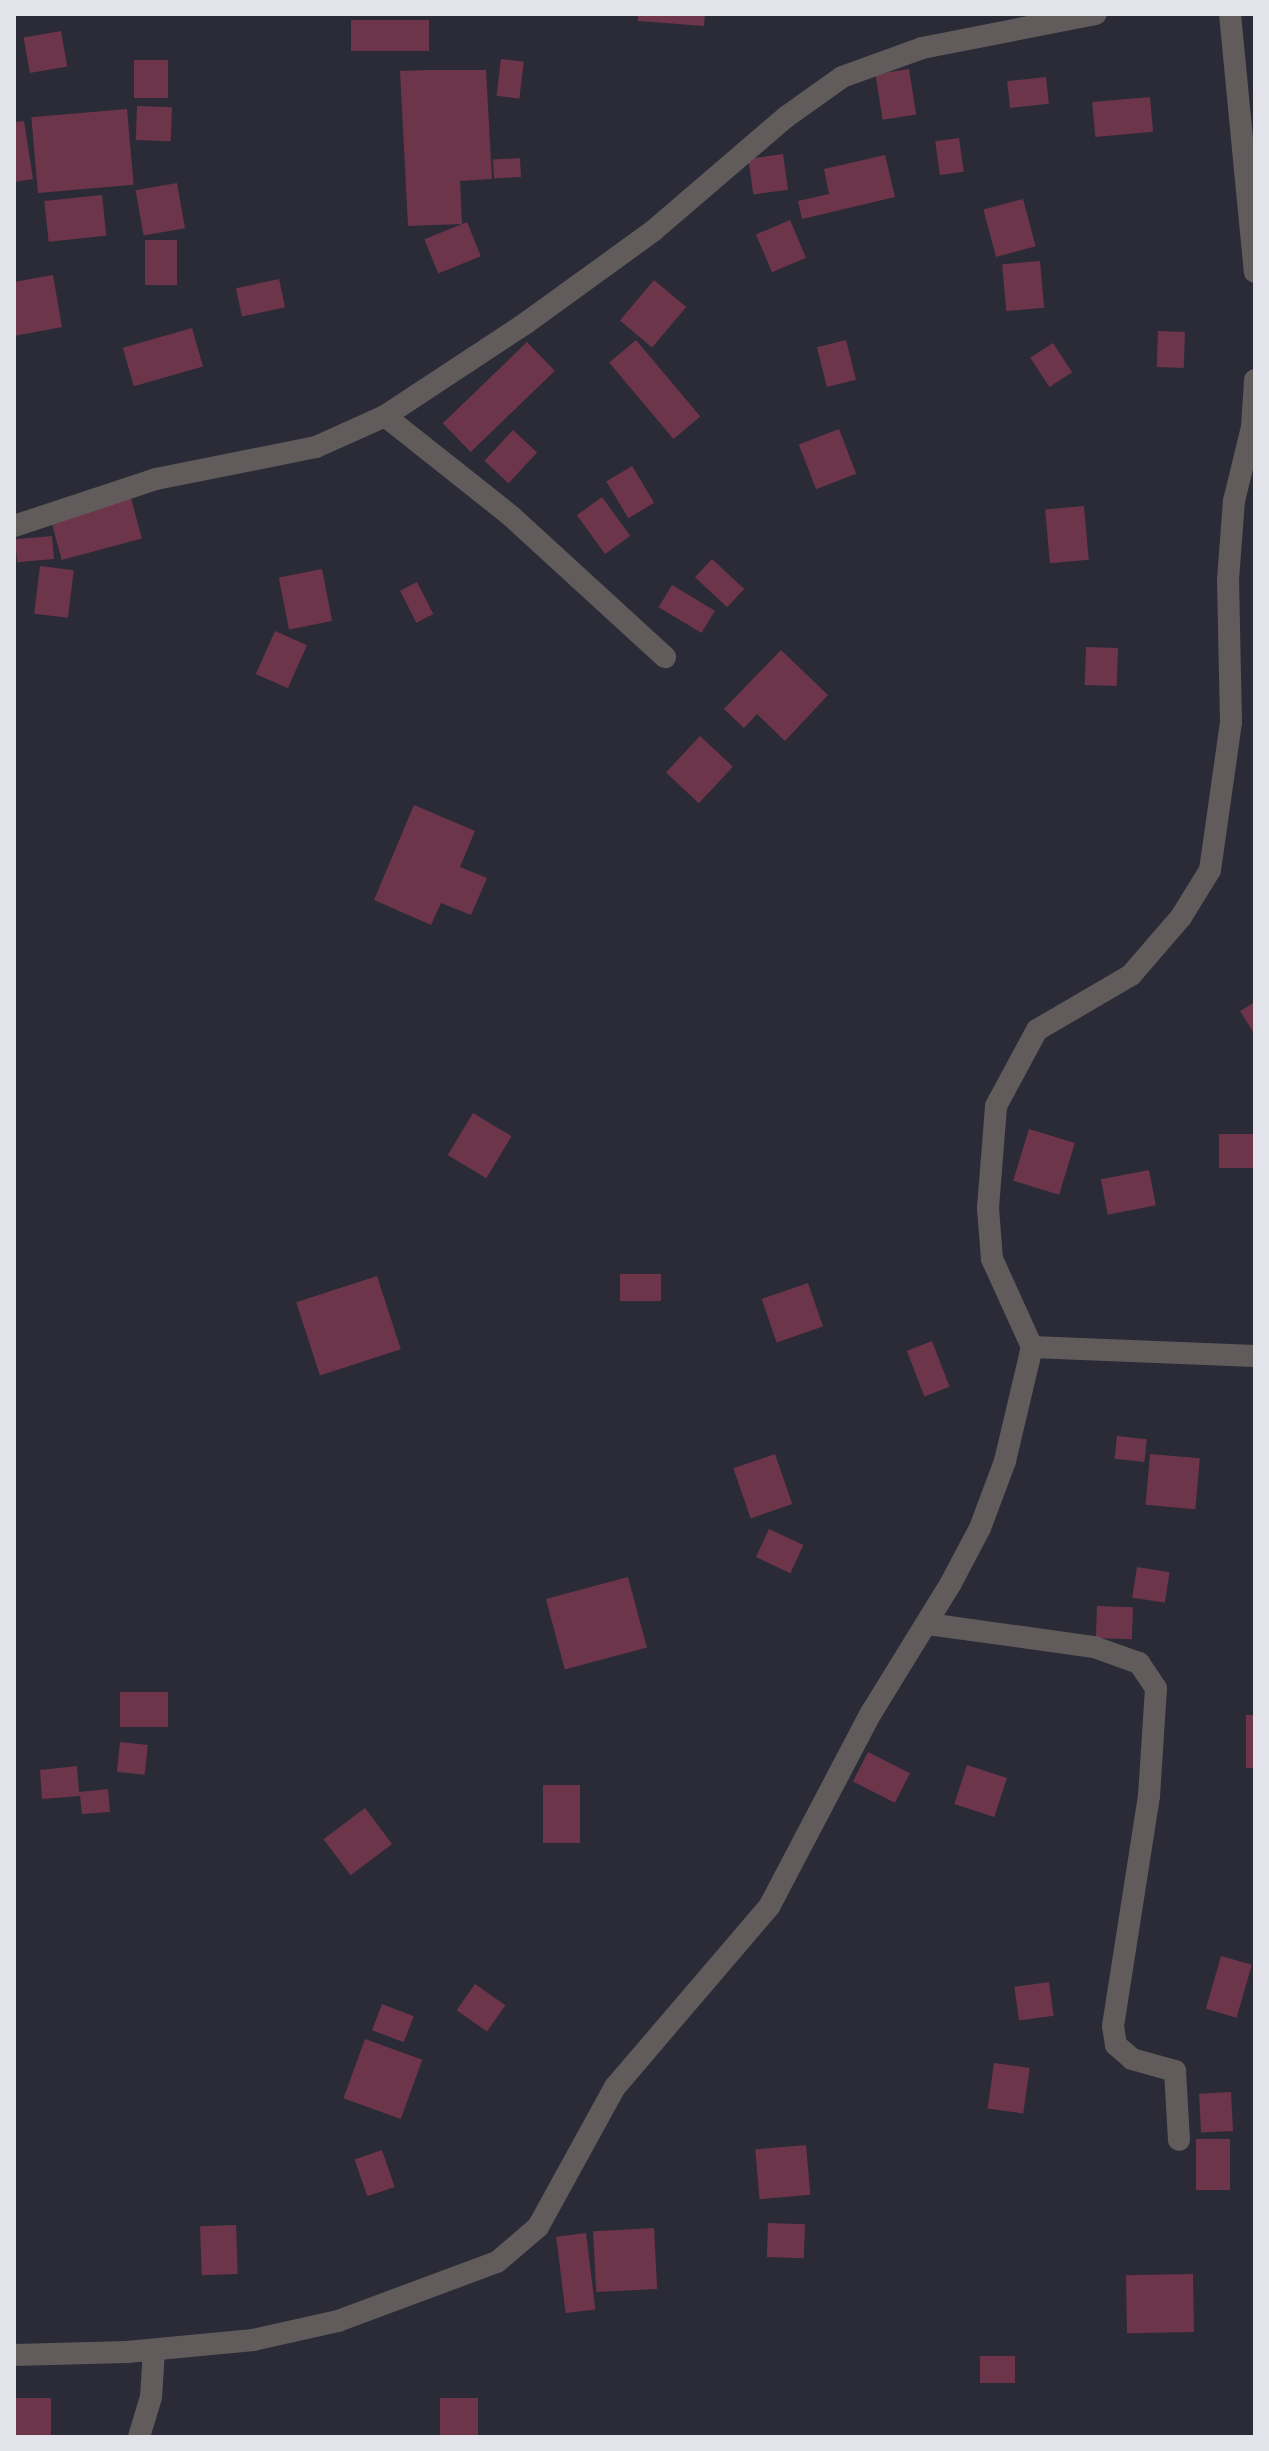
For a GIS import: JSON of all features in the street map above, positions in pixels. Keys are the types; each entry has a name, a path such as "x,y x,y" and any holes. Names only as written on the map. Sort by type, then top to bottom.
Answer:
{"street":[{"path":"14,526 156,479 316,447 385,416 526,323 653,231 786,117 842,77 922,48 1096,14"},
{"path":"1230,14 1255,272"},
{"path":"14,2355 154,2350 253,2340 338,2321 497,2262 538,2227 615,2087 769,1907 871,1713 928,1624 980,1528 1005,1461 1032,1347 992,1259 988,1208 996,1106 1037,1030 1131,975 1181,917 1210,870 1231,722 1228,580 1234,501 1252,427 1255,380"},
{"path":"385,416 511,516 665,657"},
{"path":"1032,1347 1255,1356"},
{"path":"928,1624 1094,1647 1139,1663 1156,1688 1149,1796 1113,2026 1116,2045 1132,2059 1175,2071 1180,2093 1179,2140"},
{"path":"139,2437 151,2397 154,2350"}],"building":[{"path":"638,14 705,14 704,26 638,21"},
{"path":"351,20 429,20 429,51 351,51"},
{"path":"61,31 67,66 30,73 24,38"},
{"path":"501,59 524,62 519,99 496,96"},
{"path":"134,60 168,60 168,98 134,98"},
{"path":"909,69 916,114 883,120 875,74"},
{"path":"486,70 492,179 460,181 462,224 408,226 400,71"},
{"path":"1046,77 1049,104 1010,108 1007,81"},
{"path":"1150,97 1153,132 1095,137 1092,102"},
{"path":"137,106 172,107 171,141 136,140"},
{"path":"127,109 134,185 38,193 31,117"},
{"path":"24,121 33,179 14,182 14,122"},
{"path":"959,138 964,172 940,175 935,141"},
{"path":"783,154 788,190 753,195 748,159"},
{"path":"885,155 895,197 802,219 798,201 829,194 824,169"},
{"path":"520,158 521,177 494,178 493,159"},
{"path":"177,183 185,228 144,236 136,190"},
{"path":"102,195 106,236 49,242 44,201"},
{"path":"1023,199 1036,246 996,257 983,210"},
{"path":"790,220 806,258 772,272 756,234"},
{"path":"467,222 481,256 438,274 424,239"},
{"path":"145,240 177,240 177,285 145,285"},
{"path":"1040,261 1044,308 1006,311 1002,264"},
{"path":"53,275 62,327 14,336 14,282"},
{"path":"279,279 285,307 242,317 236,288"},
{"path":"654,280 686,307 652,348 620,321"},
{"path":"192,328 203,366 134,386 123,348"},
{"path":"1158,331 1185,332 1184,368 1157,367"},
{"path":"636,340 700,417 673,439 609,362"},
{"path":"846,340 856,380 827,387 817,347"},
{"path":"527,342 555,371 471,452 443,423"},
{"path":"1053,343 1072,372 1049,387 1030,358"},
{"path":"839,429 856,474 816,489 799,444"},
{"path":"513,430 537,453 508,483 484,461"},
{"path":"632,466 654,503 628,518 606,481"},
{"path":"602,497 630,536 605,554 577,515"},
{"path":"131,498 142,539 62,560 51,519"},
{"path":"1084,506 1089,560 1050,563 1045,509"},
{"path":"52,536 54,559 17,562 15,539"},
{"path":"712,559 744,589 727,607 695,577"},
{"path":"40,566 74,570 68,618 34,614"},
{"path":"322,569 332,621 289,629 279,577"},
{"path":"417,582 433,614 416,623 400,591"},
{"path":"672,585 715,611 701,633 659,607"},
{"path":"275,631 307,645 288,688 256,674"},
{"path":"1086,647 1118,648 1117,686 1085,685"},
{"path":"781,650 828,695 785,741 757,714 744,728 724,709"},
{"path":"700,736 733,767 699,803 666,773"},
{"path":"414,805 475,831 460,867 487,878 471,915 441,903 431,925 374,900"},
{"path":"1255,1002 1255,1035 1240,1011"},
{"path":"473,1113 512,1136 486,1178 448,1155"},
{"path":"1029,1129 1075,1143 1059,1195 1013,1181"},
{"path":"1219,1134 1255,1134 1255,1168 1219,1168"},
{"path":"1149,1170 1156,1205 1108,1215 1101,1179"},
{"path":"620,1274 661,1274 661,1301 620,1301"},
{"path":"377,1276 401,1349 320,1375 296,1302"},
{"path":"808,1283 823,1326 777,1342 762,1299"},
{"path":"932,1341 950,1387 924,1396 907,1351"},
{"path":"1117,1436 1147,1439 1144,1462 1115,1459"},
{"path":"775,1454 792,1504 751,1518 733,1468"},
{"path":"1150,1454 1200,1458 1195,1509 1146,1505"},
{"path":"769,1529 803,1545 790,1573 756,1557"},
{"path":"1137,1567 1170,1572 1165,1603 1132,1598"},
{"path":"628,1577 647,1648 565,1670 546,1599"},
{"path":"1097,1606 1133,1607 1132,1639 1096,1638"},
{"path":"120,1692 168,1692 168,1727 120,1727"},
{"path":"1246,1715 1255,1715 1255,1768 1246,1768"},
{"path":"120,1742 148,1745 145,1775 117,1772"},
{"path":"868,1752 910,1773 895,1803 853,1781"},
{"path":"967,1765 1007,1778 994,1817 954,1804"},
{"path":"77,1766 79,1792 108,1789 110,1812 82,1814 80,1796 42,1799 40,1770"},
{"path":"543,1785 580,1785 580,1843 543,1843"},
{"path":"365,1808 392,1844 351,1875 323,1839"},
{"path":"1221,1956 1252,1965 1237,2018 1206,2009"},
{"path":"1049,1982 1054,2016 1019,2021 1014,1987"},
{"path":"475,1984 505,2005 487,2031 457,2010"},
{"path":"382,2004 414,2016 404,2042 372,2030"},
{"path":"365,2039 422,2060 401,2119 343,2098"},
{"path":"994,2063 1030,2068 1023,2114 988,2109"},
{"path":"1231,2092 1233,2131 1201,2133 1199,2094"},
{"path":"1196,2139 1230,2139 1230,2190 1196,2190"},
{"path":"806,2145 810,2195 760,2199 755,2149"},
{"path":"382,2150 395,2187 367,2196 355,2159"},
{"path":"768,2223 805,2224 804,2258 767,2257"},
{"path":"236,2225 238,2274 202,2275 200,2226"},
{"path":"654,2228 657,2289 596,2292 593,2231"},
{"path":"586,2233 595,2309 566,2313 556,2237"},
{"path":"1193,2274 1194,2332 1127,2333 1126,2275"},
{"path":"980,2356 1015,2356 1015,2383 980,2383"},
{"path":"14,2398 51,2398 51,2437 14,2437"},
{"path":"440,2398 478,2398 478,2437 440,2437"}]}
